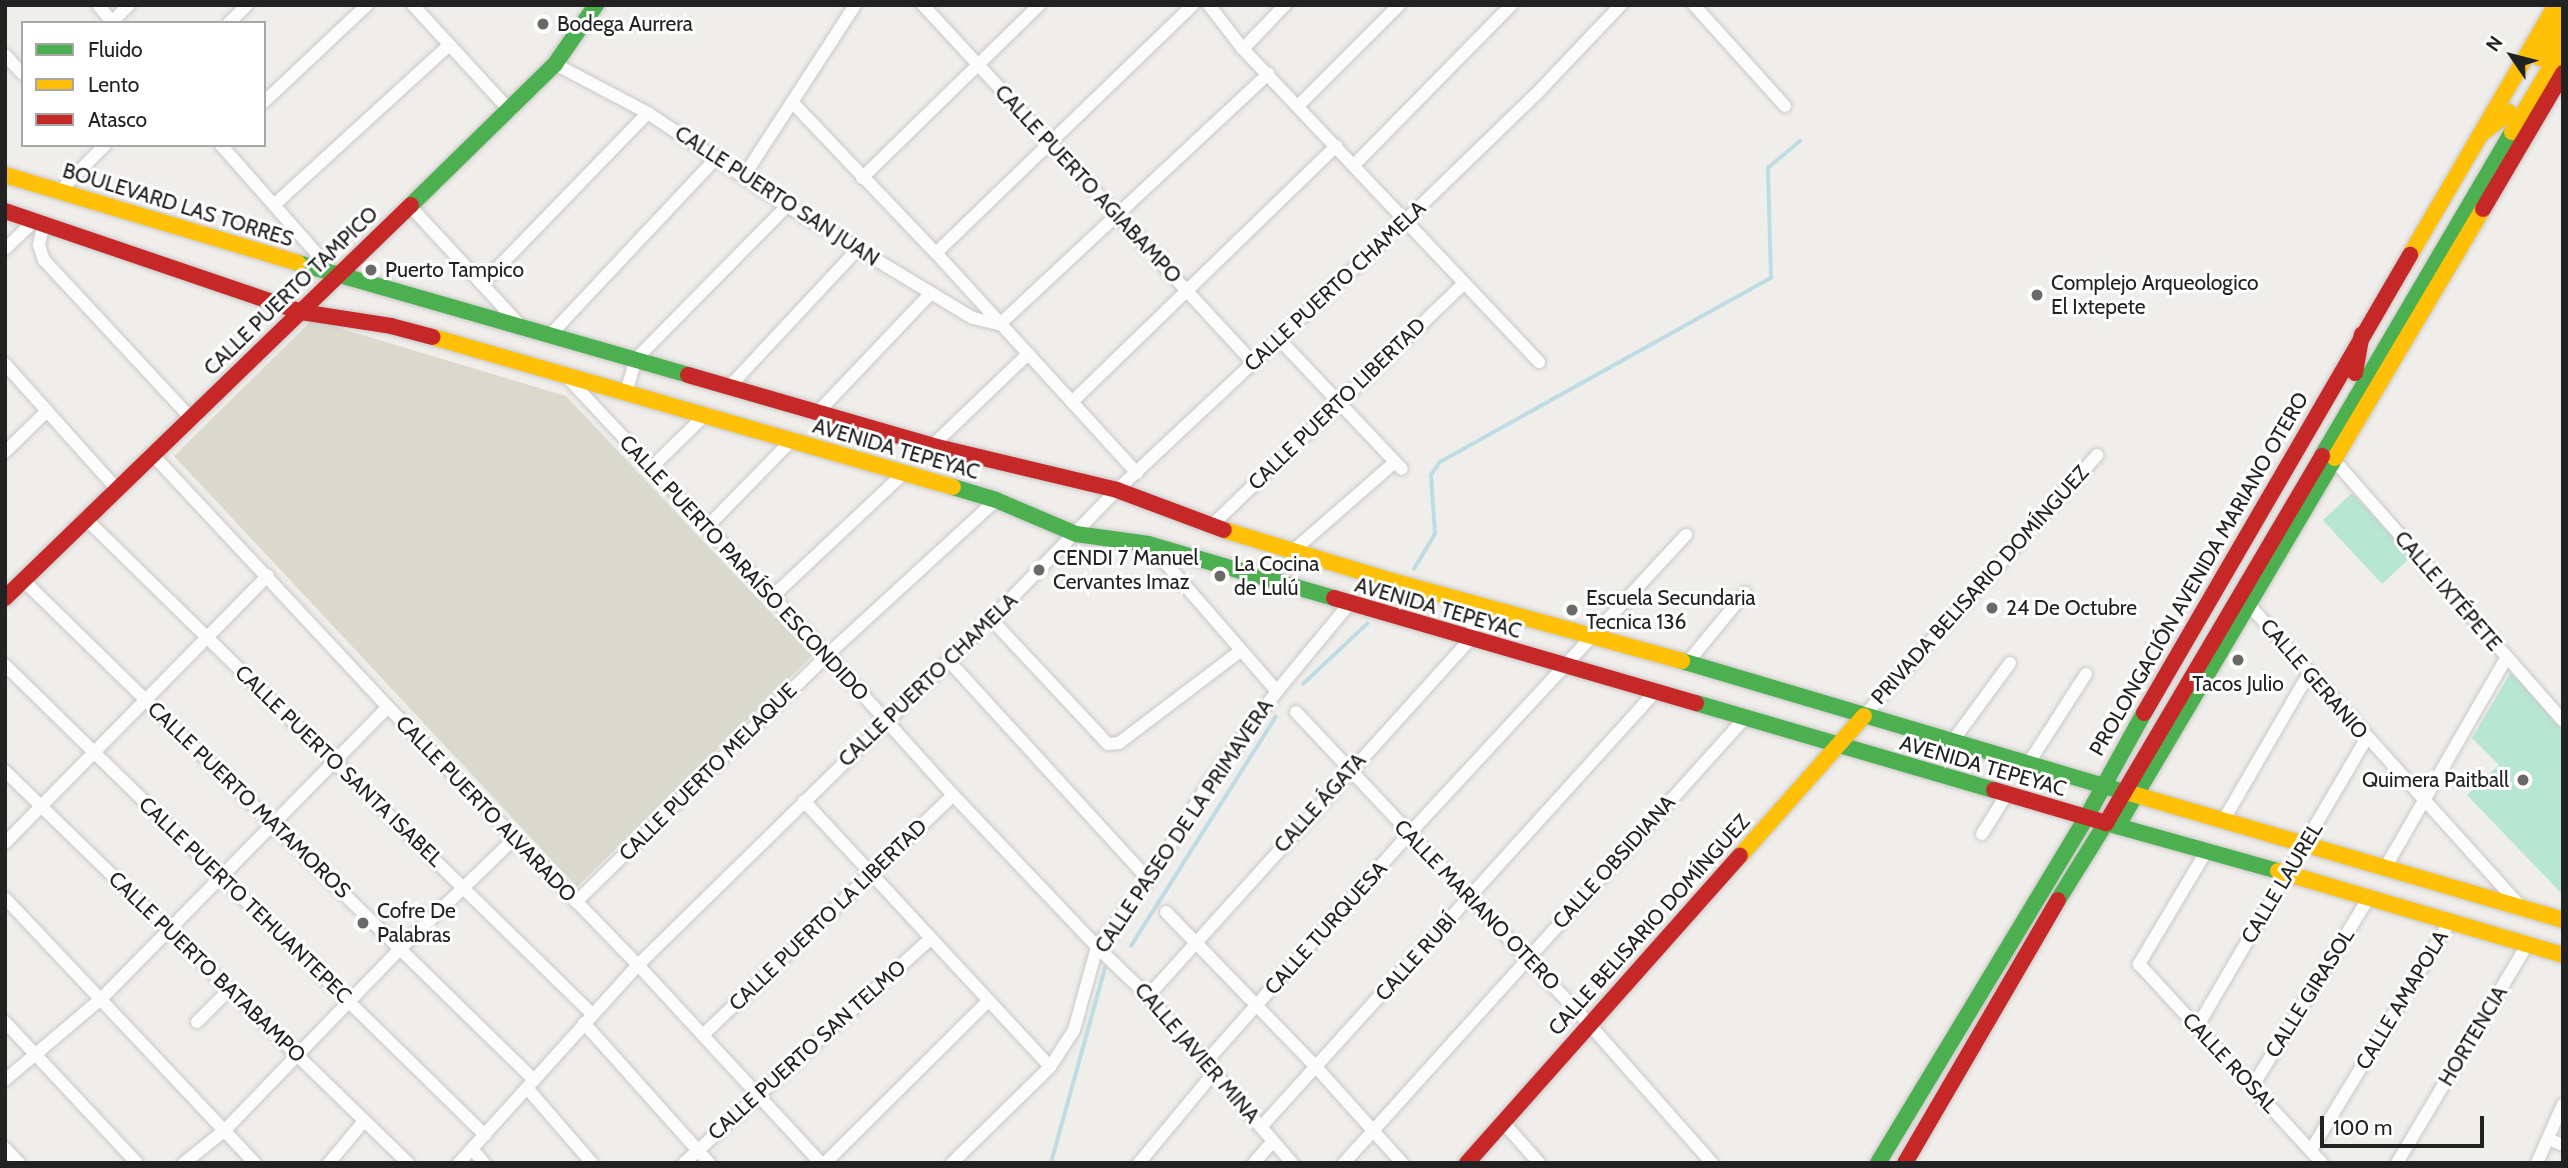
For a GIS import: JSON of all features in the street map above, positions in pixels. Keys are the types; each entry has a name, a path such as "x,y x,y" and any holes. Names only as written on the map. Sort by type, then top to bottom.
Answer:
{"main road":[{"name":"CALLE PUERTO TAMPICO","path":"5,598 336,275 510,111 555,64 596,5"},
{"name":"PROLONGACIÓN AVENIDA MARIANO OTERO","path":"1905,1163 2090,844 2362,335 2556,5"},
{"name":"PROLONGACIÓN AVENIDA MARIANO OTERO","path":"1878,1163 2101,821 2514,116 2563,19"},
{"name":"PROLONGACIÓN AVENIDA MARIANO OTERO","path":"2514,116 2563,46"},
{"name":"PROLONGACIÓN AVENIDA MARIANO OTERO","path":"2118,790 2249,605 2563,74"},
{"path":"2480,135 2514,116"},
{"path":"2512,159 2514,116"},
{"name":"BOULEVARD LAS TORRES","path":"5,175 336,275"},
{"path":"5,211 301,312"},
{"name":"AVENIDA TEPEYAC","path":"336,275 520,325 933,445 1117,491 1211,526 1294,551 1687,663 2563,920"},
{"name":"AVENIDA TEPEYAC","path":"301,312 391,326 564,373 996,500 1076,534 1148,544 1470,640 2563,955"},
{"path":"2360,376 2362,335"},
{"path":"2360,376 2396,355"},
{"name":"CALLE BELISARIO DOMÍNGUEZ","path":"1467,1163 1864,716"}],"street":[{"path":"97,5 111,21"},
{"path":"113,21 129,5"},
{"path":"231,21 247,5"},
{"path":"266,100 367,5"},
{"path":"413,5 510,111"},
{"path":"744,176 855,5"},
{"name":"CALLE PUERTO AGIABAMPO","path":"923,5 1253,362"},
{"path":"862,178 1039,5"},
{"path":"936,253 1193,5"},
{"path":"1209,5 1243,49 1539,362"},
{"path":"1243,49 1285,5"},
{"path":"1298,106 1399,5"},
{"path":"1354,165 1511,5"},
{"name":"CALLE PUERTO CHAMELA","path":"458,1163 638,965 991,619 1117,491 1406,220 1539,91 1621,5"},
{"path":"1693,5 1785,106"},
{"path":"274,205 449,45"},
{"path":"5,55 21,72"},
{"name":"CALLE PUERTO SAN JUAN","path":"555,64 648,113 787,206 973,318 1000,324"},
{"path":"1000,324 1268,74"},
{"path":"792,102 936,253 1137,473"},
{"path":"482,284 648,113"},
{"path":"1072,402 1336,146"},
{"path":"223,147 336,275"},
{"path":"60,191 91,150"},
{"path":"551,334 717,157"},
{"path":"410,206 520,325"},
{"path":"626,392 636,359 787,206"},
{"path":"5,249 39,221"},
{"path":"39,221 39,245 44,260 190,417"},
{"path":"730,386 857,250"},
{"name":"CALLE PUERTO LIBERTAD","path":"1211,526 1464,282"},
{"path":"818,412 931,293"},
{"path":"1278,338 1398,466 1294,551"},
{"path":"933,445 1028,354"},
{"path":"5,363 116,488"},
{"name":"CALLE PUERTO PARAÍSO ESCONDIDO","path":"564,373 827,655 885,722 1097,947"},
{"path":"5,452 47,411"},
{"path":"651,468 705,415"},
{"path":"707,527 792,440"},
{"name":"CALLE PUERTO ALVARADO","path":"152,454 268,575 388,707 638,965 757,1096 823,1163"},
{"name":"PRIVADA BELISARIO DOMÍNGUEZ","path":"1864,716 2097,455"},
{"name":"CALLE IXTÉPETE","path":"2334,460 2563,721"},
{"path":"772,597 904,473"},
{"name":"CALLE PUERTO MELAQUE","path":"576,902 827,655 996,500"},
{"name":"CALLE PUERTO SANTA ISABEL","path":"85,518 463,886 588,1018 709,1163"},
{"name":"CALLE TURQUESA","path":"1139,1163 1257,1005 1409,834 1686,535"},
{"path":"1148,544 1277,691"},
{"path":"5,843 268,575"},
{"name":"CALLE PUERTO MATAMOROS","path":"23,580 402,947 531,1084 592,1163"},
{"path":"1687,663 1745,593"},
{"name":"CALLE PASEO DE LA PRIMAVERA","path":"952,1163 1050,1066 1073,1030 1097,947 1149,880 1208,784 1277,691 1350,603"},
{"path":"1470,640 1478,603"},
{"name":"CALLE GERANIO","path":"2249,605 2308,675 2521,908"},
{"path":"991,619 1108,744 1119,743 1240,652"},
{"name":"CALLE ÁGATA","path":"1148,996 1470,640"},
{"path":"2385,868 2506,658"},
{"path":"948,660 1149,880"},
{"path":"1952,742 2010,663"},
{"name":"CALLE PUERTO TEHUANTEPEC","path":"5,665 485,1135"},
{"path":"2028,764 2086,674"},
{"path":"2223,821 2308,675"},
{"name":"CALLE RUBÍ","path":"1261,1127 1655,692"},
{"path":"5,1080 101,999 388,707"},
{"name":"CALLE MARIANO OTERO","path":"1296,712 1528,957 1712,1163"},
{"name":"CALLE OBSIDIANA","path":"1344,1163 1745,718"},
{"name":"CALLE LAUREL","path":"2197,1027 2366,739"},
{"name":"CALLE PUERTO BATABAMPO","path":"5,771 408,1163"},
{"path":"1982,834 2007,794"},
{"name":"CALLE PUERTO LA LIBERTAD","path":"703,1035 953,795"},
{"path":"804,801 1050,1066"},
{"path":"184,1163 225,1130 402,947 514,838"},
{"name":"CALLE ROSAL","path":"2206,852 2138,964 2322,1163"},
{"path":"5,898 255,1163"},
{"name":"CALLE GIRASOL","path":"2252,1087 2368,899"},
{"path":"1166,912 1316,1067 1402,1163"},
{"name":"CALLE AMAPOLA","path":"2311,1150 2449,923"},
{"name":"CALLE PUERTO SAN TELMO","path":"684,1163 931,938"},
{"name":"HORTENCIA","path":"2397,1163 2527,945"},
{"name":"CALLE JAVIER MINA","path":"1097,947 1148,996 1208,1069 1292,1163"},
{"path":"197,1022 230,989"},
{"path":"823,1163 989,1000"},
{"path":"5,1022 137,1163"},
{"path":"2537,1163 2563,1104"},
{"path":"329,1163 365,1121"},
{"path":"1503,1122 1539,1163"},
{"path":"2549,1139 2563,1145"},
{"path":"1254,1163 1273,1142"},
{"path":"5,1148 19,1163"},
{"path":"472,1149 484,1163"}],"shaded area":[{"path":"312,320 566,396 812,656 577,887 174,456"}],"green space":[{"path":"2352,493 2411,557 2382,584 2323,520"},
{"name":"Quimera Paitball","path":"2511,672 2563,730 2563,895 2467,795 2499,765 2472,738"}],"waterway":[{"path":"1414,569 1435,534 1431,475 1440,462 1771,278 1768,168 1800,141"},
{"path":"1386,602 1397,591"},
{"path":"1303,684 1367,624"},
{"path":"1131,946 1276,717"},
{"path":"1051,1163 1105,968"}],"traffic: fast":[{"path":"411,205 555,64 596,5"},
{"path":"2322,456 2512,132"},
{"path":"298,263 688,375"},
{"path":"2118,825 2335,458"},
{"path":"953,487 996,500 1076,534 1148,544 1334,598"},
{"path":"1682,661 2123,792"},
{"path":"1696,703 1994,790"},
{"path":"1878,1163 2086,818 2144,713"},
{"path":"2058,900 2106,823 2278,871"}],"traffic: slow":[{"path":"2410,255 2556,5"},
{"path":"2540,58 2563,19"},
{"path":"2512,132 2563,46"},
{"path":"2480,135 2509,112"},
{"path":"5,175 298,263"},
{"path":"2335,458 2483,209"},
{"path":"433,337 953,487"},
{"path":"1224,530 1392,581 1682,661"},
{"path":"1740,856 1864,716"},
{"path":"2126,792 2563,920"},
{"path":"2278,871 2563,955"}],"traffic: jam":[{"path":"2483,209 2563,73"},
{"path":"5,598 411,205"},
{"path":"5,211 301,312 391,326 433,337"},
{"path":"2144,713 2410,255"},
{"path":"2355,373 2362,335"},
{"path":"688,375 937,447 1117,490 1224,530"},
{"path":"1994,790 2106,823 2322,456"},
{"path":"1334,598 1696,703"},
{"path":"1467,1163 1740,856"},
{"path":"1905,1163 2058,900"}],"place":[{"name":"Bodega Aurrera","path":"543,24"},
{"name":"Puerto Tampico","path":"371,270"},
{"name":"Complejo Arqueologico El Ixtepete","path":"2037,295"},
{"name":"CENDI 7 Manuel Cervantes Imaz","path":"1039,570"},
{"name":"La Cocina de Lulú","path":"1220,576"},
{"name":"24 De Octubre","path":"1992,608"},
{"name":"Escuela Secundaria Tecnica 136","path":"1572,610"},
{"name":"Tacos Julio","path":"2238,660"},
{"name":"Quimera Paitball","path":"2523,780"},
{"name":"Cofre De Palabras","path":"363,923"}]}
